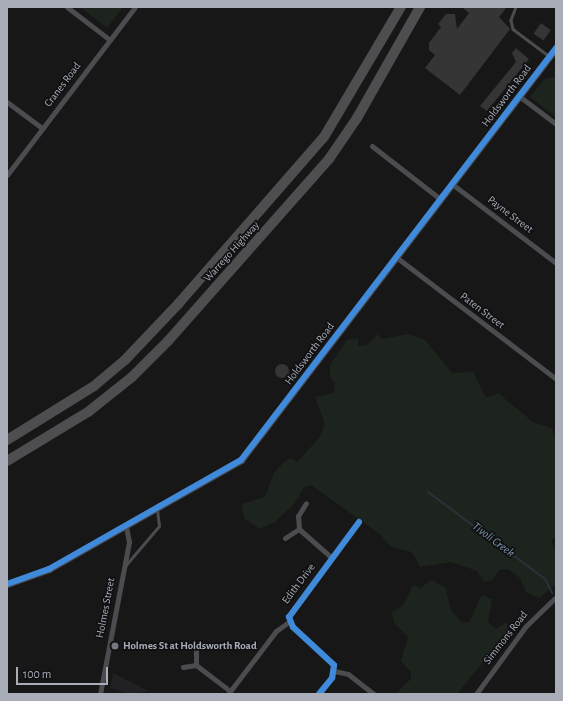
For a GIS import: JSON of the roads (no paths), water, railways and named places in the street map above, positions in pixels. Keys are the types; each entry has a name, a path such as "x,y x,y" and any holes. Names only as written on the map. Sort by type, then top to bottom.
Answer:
{"highway":[{"name":"Warrego Highway","path":"7,440 94,386 158,326 312,153 342,110 400,7"},
{"name":"Warrego Highway","path":"7,461 68,425 132,377 234,268 306,188 342,142 420,7"}],"street":[{"path":"67,7 110,40"},
{"name":"Cranes Road","path":"7,175 135,7"},
{"name":"Holdsworth Road","path":"7,584 49,569 157,510 241,460 556,48"},
{"path":"519,96 556,124"},
{"path":"7,102 42,128"},
{"path":"372,146 440,199"},
{"name":"Payne Street","path":"452,184 556,263"},
{"name":"Paten Street","path":"396,258 556,380"},
{"path":"306,503 298,516 299,529 332,558"},
{"name":"Edith Drive","path":"334,671 330,660 289,622 291,612 359,522"},
{"name":"Holmes Street","path":"100,694 129,537 126,527"},
{"path":"285,538 299,529"},
{"name":"Simmons Road","path":"476,694 526,626 556,597"},
{"path":"183,667 196,665 229,692 276,631 289,622"},
{"path":"196,650 196,665"},
{"path":"319,694 334,671 348,674 374,694"}],"lane":[{"path":"516,7 511,20 513,29 549,57"},
{"path":"124,566 159,526 157,510"}],"waterway":[{"name":"Tivoli Creek","path":"428,492 545,579 552,593"}],"place":[{"name":"Holmes St at Holdsworth Road","path":"115,646"}]}
